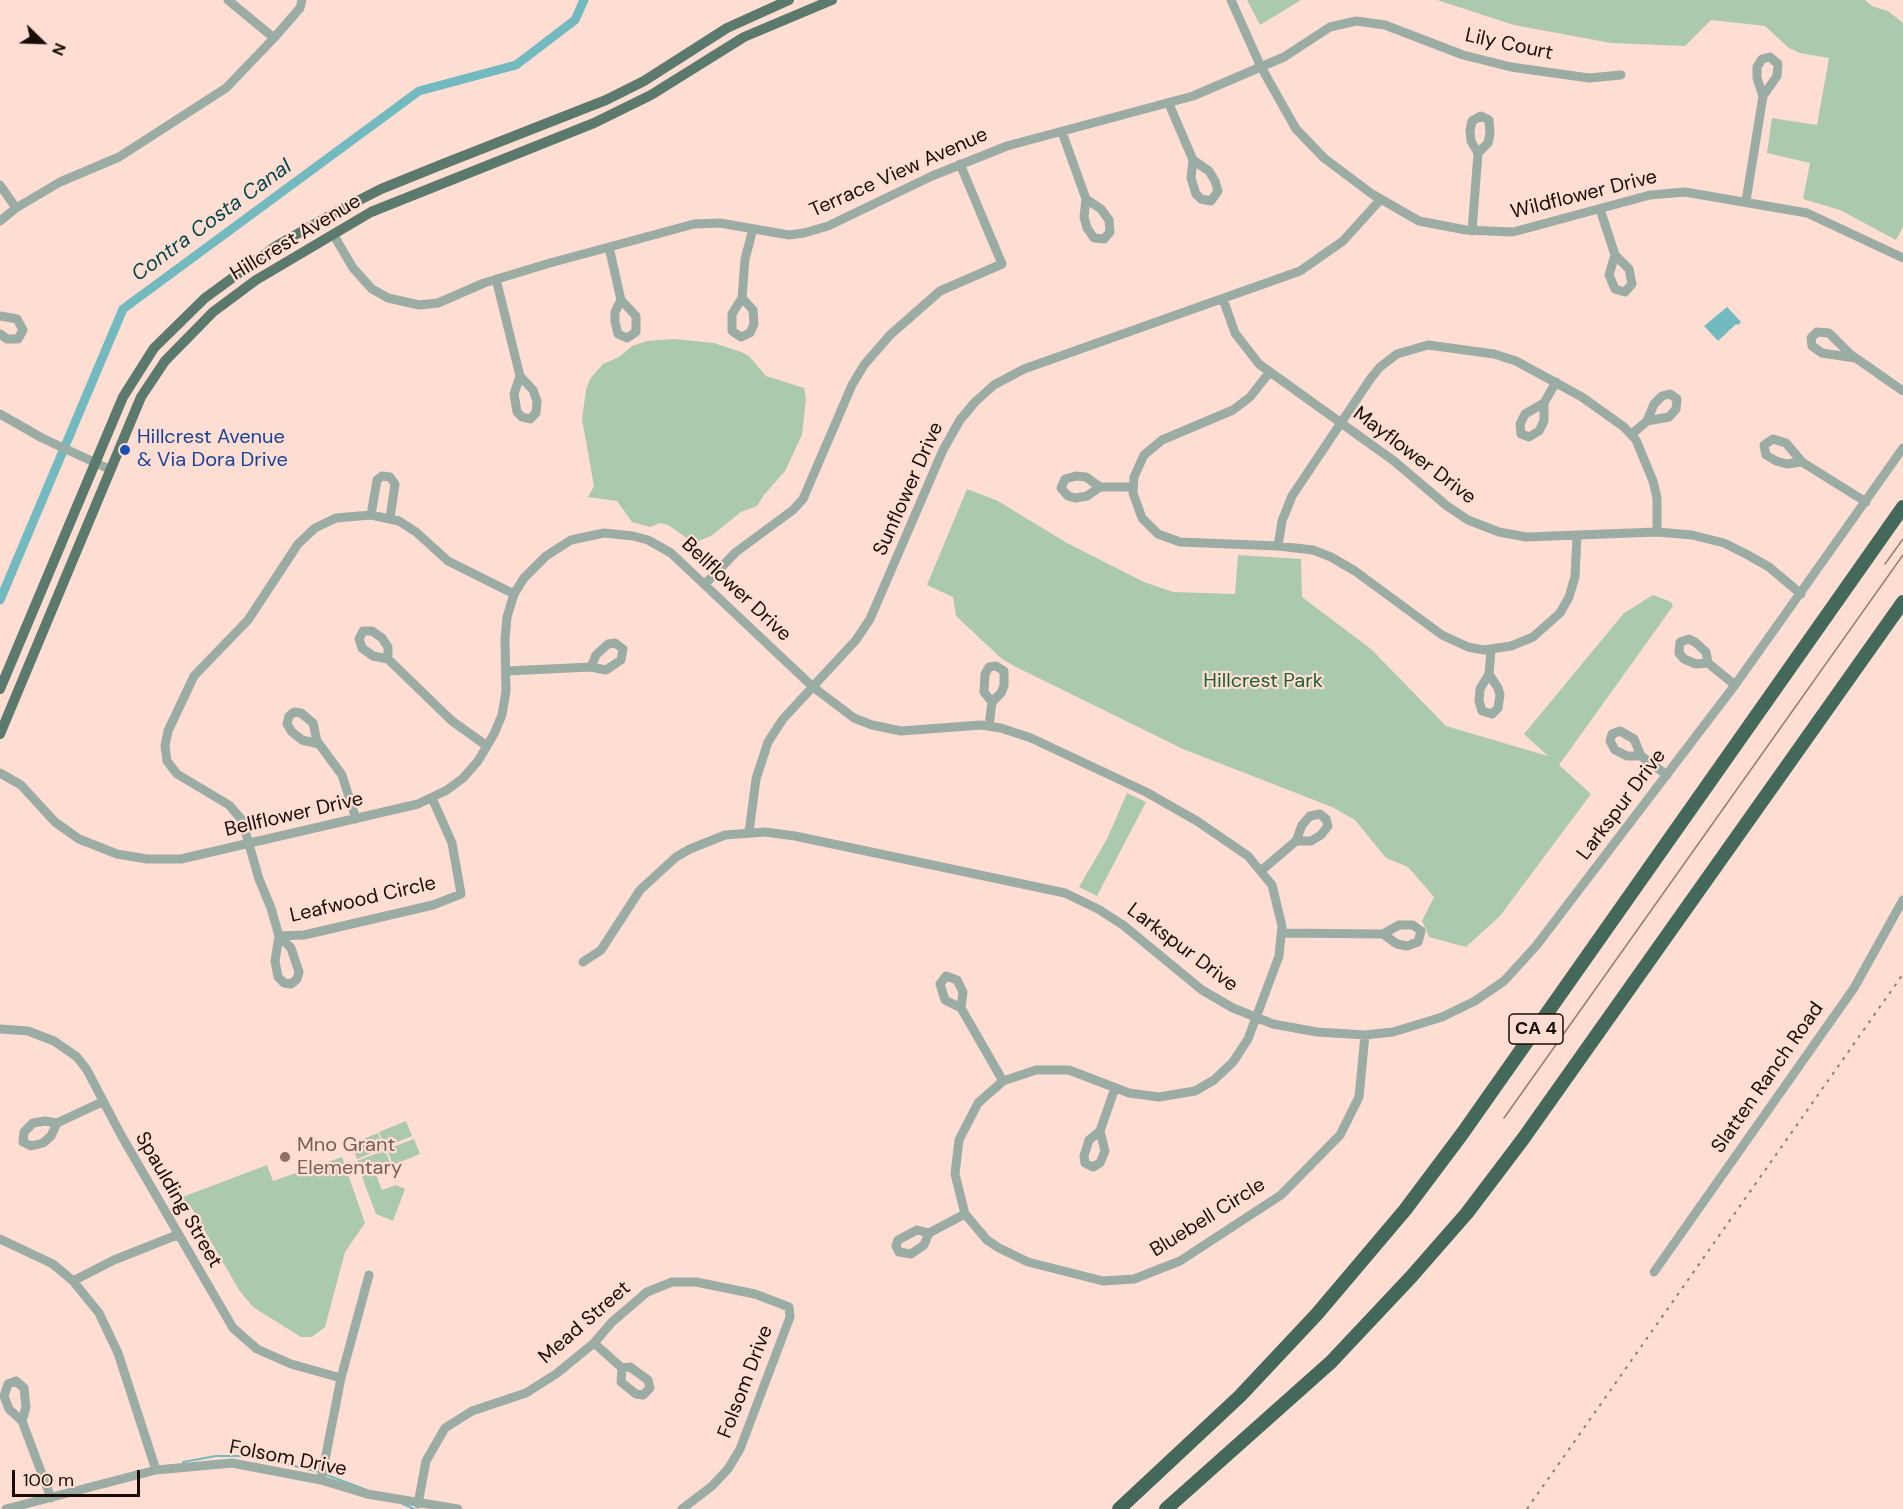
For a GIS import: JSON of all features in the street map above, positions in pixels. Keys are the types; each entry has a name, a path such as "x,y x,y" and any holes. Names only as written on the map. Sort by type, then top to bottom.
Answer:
{"highway":[{"name":"CA 4","path":"1119,1509 1240,1396 1317,1314 1405,1210 1468,1125 1903,507"},
{"name":"CA 4","path":"1166,1509 1331,1362 1404,1285 1467,1213 1544,1110 1903,603"}],"main road":[{"name":"Hillcrest Avenue","path":"0,689 123,396 154,348 205,298 276,246 381,189 606,100 644,81 727,28 789,0"},
{"name":"Hillcrest Avenue","path":"0,734 110,469 147,387 189,333 256,280 371,212 628,107 744,37 832,0"}],"street":[{"path":"228,0 274,38"},
{"path":"0,221 15,208 60,182 119,158 226,88 300,8 302,0"},
{"name":"Wildflower Drive","path":"1231,0 1261,67 1296,129 1329,162 1380,200 1431,225 1472,231 1521,230 1647,195 1674,192 1746,201 1815,216 1903,258"},
{"name":"Lily Court","path":"1261,67 1284,57 1330,27 1356,21 1385,25 1469,57 1511,67 1589,78 1621,75"},
{"name":"Terrace View Avenue","path":"333,234 353,268 366,284 378,293 419,305 438,303 496,279 695,224 720,223 789,235 815,231 960,164 1009,146 1169,104 1261,67"},
{"path":"1746,201 1764,96"},
{"path":"1169,104 1193,160"},
{"path":"1062,132 1086,199"},
{"path":"1472,231 1478,153"},
{"path":"705,584 736,552 793,510 803,499 852,385 864,365 890,335 940,291 1002,264 960,164"},
{"path":"0,185 15,208"},
{"name":"Sunflower Drive","path":"749,832 755,780 766,746 783,719 856,640 870,620 943,450 961,419 975,402 994,385 1024,369 1223,299 1312,264 1343,241 1380,200"},
{"path":"1600,209 1615,255"},
{"path":"742,298 745,259 753,229"},
{"path":"609,247 621,300"},
{"path":"496,279 520,376"},
{"name":"Mayflower Drive","path":"1223,299 1241,343 1269,373 1395,462 1447,506 1476,524 1526,537 1658,532 1692,535 1732,547 1769,567 1801,594"},
{"path":"0,316 17,319 23,330 18,339 7,339 0,334"},
{"path":"1278,546 1288,502 1380,367 1397,354 1420,346 1446,346 1503,356 1556,382 1603,410 1632,434 1653,481 1657,498 1658,532"},
{"path":"1855,358 1903,391"},
{"path":"1269,373 1250,397 1233,410 1170,436 1150,448 1137,470 1132,487 1135,504 1142,518 1151,528 1168,539 1304,548 1331,557 1442,635 1468,646 1491,650 1511,646 1533,637 1560,613 1569,597 1575,577 1577,536"},
{"path":"1544,403 1556,382"},
{"path":"0,414 55,444 110,469"},
{"path":"1632,434 1647,421"},
{"name":"Larkspur Drive","path":"583,962 604,947 640,890 668,863 706,842 749,832 795,836 1065,892 1123,925 1202,990 1256,1018 1298,1030 1365,1035 1393,1032 1442,1017 1475,1001 1504,981 1543,937 1735,684 1903,448"},
{"path":"1802,462 1866,502"},
{"path":"371,514 376,483 379,477 386,476 393,479 395,484 390,518"},
{"path":"1100,487 1132,487"},
{"path":"279,936 291,948 299,972 297,979 291,984 284,984 278,977 275,962 279,936 242,820 234,809 183,778 170,765 165,746 172,719 194,676 248,620 301,541 315,528 336,518 371,514 390,518 416,532 448,561 514,594"},
{"name":"Bellflower Drive","path":"0,773 21,785 67,832 91,845 117,854 171,860 356,819 432,798 463,778 487,746 504,706 507,671 505,639 514,594 531,570 553,551 580,538 604,533 627,535 648,540 671,553 813,687 854,718 881,728 914,732 989,726 1031,738 1160,799 1238,849 1262,870 1276,897 1282,933 1279,956 1256,1018"},
{"path":"1489,674 1491,650"},
{"path":"388,659 452,721 487,746"},
{"path":"1708,663 1735,684"},
{"path":"507,671 591,667"},
{"path":"989,726 992,702"},
{"path":"319,744 342,775 356,819"},
{"path":"1641,756 1667,776"},
{"name":"Leafwood Circle","path":"279,936 304,935 428,906 461,894 452,843 432,798"},
{"path":"1262,870 1296,841"},
{"name":"Slatten Ranch Road","path":"1654,1272 1854,988 1903,900"},
{"path":"1282,933 1383,934"},
{"path":"961,1008 1003,1081"},
{"name":"Bluebell Circle","path":"1256,1018 1245,1044 1233,1062 1205,1086 1184,1094 1158,1097 1115,1088 1069,1070 1036,1070 1003,1081 978,1103 958,1143 954,1174 965,1214 987,1239 999,1248 1014,1257 1043,1267 1103,1281 1134,1279 1162,1270 1180,1261 1281,1195 1340,1135 1359,1097 1365,1035"},
{"name":"Spaulding Street","path":"0,1029 28,1031 54,1041 77,1057 87,1070 102,1102 177,1235 233,1328 266,1353 291,1364 341,1378"},
{"path":"1100,1131 1115,1088"},
{"path":"57,1123 102,1102"},
{"path":"929,1233 965,1214"},
{"path":"73,1281 114,1260 177,1235"},
{"path":"0,1239 53,1264 73,1281 99,1313 118,1353 156,1470"},
{"path":"321,1480 341,1378 369,1275"},
{"name":"Mead Street","path":"418,1504 426,1461 445,1428 472,1411 526,1393 556,1374 594,1343 612,1322 648,1292 672,1282 696,1282 755,1294 789,1306 790,1317"},
{"name":"Folsom Drive","path":"682,1509 712,1486 728,1470 740,1449 790,1317"},
{"path":"594,1343 622,1368"},
{"path":"22,1421 51,1498"},
{"name":"Folsom Drive","path":"6,1509 156,1470 232,1463 321,1480 367,1494 458,1509"}],"green space":[{"path":"1247,0 1301,0 1260,25"},
{"path":"1437,0 1865,0 1872,6 1888,11 1903,23 1903,227 1896,240 1840,210 1803,199 1810,163 1767,153 1772,118 1817,125 1829,58 1800,53 1789,48 1765,26 1711,20 1685,46 1611,43 1514,25"},
{"path":"674,339 714,343 741,352 749,356 766,376 804,388 806,398 802,435 785,471 757,506 741,512 711,536 696,542 668,525 660,523 650,527 632,522 617,501 588,497 594,486 582,419 590,379 603,364 619,357 632,346 647,341"},
{"name":"Hillcrest Park","path":"967,489 998,501 1067,543 1144,582 1173,592 1235,594 1238,555 1301,559 1302,597 1371,649 1446,726 1548,756 1524,734 1624,613 1653,595 1671,602 1673,606 1559,765 1591,794 1500,916 1466,947 1429,937 1422,921 1434,897 1408,867 1386,858 1355,820 1332,807 1183,749 1002,659 956,616 953,597 927,585"},
{"path":"1127,793 1146,802 1097,896 1079,887 1107,839"},
{"path":"406,1121 412,1136 385,1147 379,1132"},
{"path":"378,1133 384,1148 357,1159 351,1144"},
{"path":"414,1139 420,1154 393,1165 387,1149"},
{"path":"385,1150 391,1166 377,1171 375,1166 362,1172 357,1161"},
{"path":"342,1157 365,1223 345,1252 325,1327 312,1337 301,1337 253,1307 239,1290 190,1205 180,1198 267,1165 273,1181"},
{"path":"374,1169 382,1190 396,1185 405,1189 393,1221 376,1214 361,1174"}],"water":[{"path":"1727,307 1741,322 1718,341 1704,326"}],"waterway":[{"name":"Contra Costa Canal","path":"0,600 123,309 419,91 516,65 575,20 584,0"},
{"path":"183,1462 216,1456 238,1456 263,1458 319,1472"},
{"path":"324,1474 367,1490"},
{"path":"403,1504 414,1509"}],"tram line":[{"path":"1885,564 1903,539"},
{"path":"1504,1118 1903,555"}],"railway":[{"path":"1527,1509 1903,974"}],"place":[{"name":"Hillcrest Avenue & Via Dora Drive","path":"125,450"},
{"name":"Mno Grant Elementary","path":"285,1157"}]}
